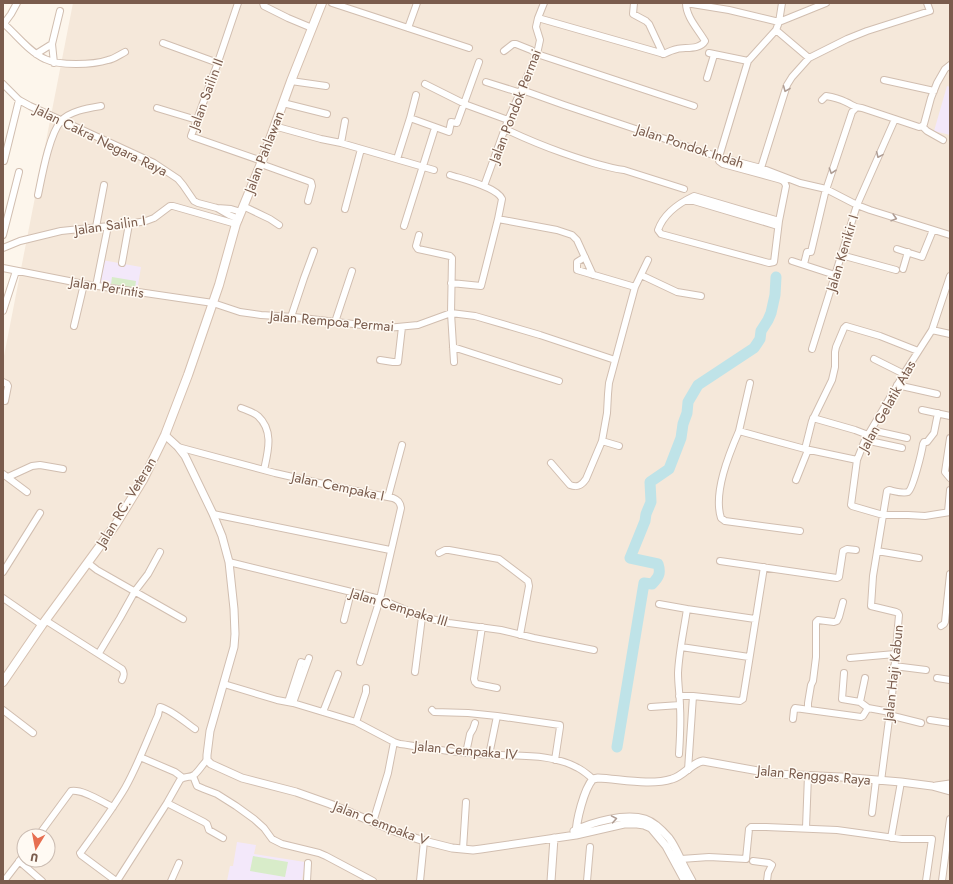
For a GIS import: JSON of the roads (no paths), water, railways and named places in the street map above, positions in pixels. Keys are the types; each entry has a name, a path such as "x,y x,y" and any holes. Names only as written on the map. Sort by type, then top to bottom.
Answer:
{"main road":[{"name":"Jalan Pahlawan","path":"213,302 240,215 262,163 274,126 322,3"},
{"name":"Jalan RC. Veteran","path":"3,682 44,622 116,524 143,480 165,435 188,375 213,302"}],"street":[{"path":"17,3 3,24 36,54 44,59 54,63 95,63 108,60 125,52"},
{"name":"Jalan Sailin II","path":"238,3 191,136 262,163"},
{"path":"263,3 264,6 312,28"},
{"path":"332,3 469,48"},
{"path":"408,28 417,3"},
{"name":"Jalan Pondok Permai","path":"484,186 508,120 537,54 540,37 536,28 544,3"},
{"path":"634,3 633,14 649,24 663,54"},
{"path":"538,18 663,54 674,50 699,46 705,42 688,14 686,3 730,6 779,22 826,3"},
{"path":"719,157 748,61 776,30 782,3"},
{"path":"779,223 694,201 687,201 676,207 665,218 658,230 660,233 773,263 786,186 784,181 760,171 787,85 809,58 867,31 930,11 927,3"},
{"path":"54,63 52,44 60,11"},
{"path":"776,30 809,58"},
{"path":"163,43 218,63"},
{"path":"36,54 52,44"},
{"path":"504,51 510,46 516,44 537,54 694,106"},
{"path":"707,78 711,54 748,61"},
{"path":"410,118 449,132 451,122 457,123 479,62"},
{"path":"922,126 924,124 937,83 945,69 950,65"},
{"path":"884,80 934,91"},
{"path":"291,81 326,86"},
{"name":"Jalan Pondok Indah","path":"486,82 564,105 719,157 719,161 721,163 760,171 826,189 857,205"},
{"name":"Jalan Cakra Negara Raya","path":"3,84 19,100 30,106 154,163 178,179 196,202 218,208 231,209 240,215"},
{"path":"425,84 464,103 508,120"},
{"path":"397,159 416,95"},
{"path":"822,100 826,96 830,97 846,102 856,108 862,108 919,127 922,126 927,131 943,140"},
{"path":"4,161 19,100"},
{"path":"283,103 327,114"},
{"path":"38,195 52,139 61,120 83,109 101,106"},
{"path":"157,108 197,120"},
{"path":"804,264 807,252 811,251 826,189 852,112 856,108"},
{"path":"857,205 895,119"},
{"path":"341,143 345,121"},
{"path":"274,126 341,143 434,170"},
{"path":"505,129 537,144 583,160 624,170 684,189"},
{"path":"404,226 434,131"},
{"path":"345,209 362,149"},
{"path":"262,163 310,182 312,186 308,201"},
{"path":"3,235 19,172"},
{"path":"450,175 484,186 499,194 502,198 481,286 451,283"},
{"path":"96,227 104,185"},
{"name":"Jalan Kenikir I","path":"812,349 857,205 950,235"},
{"name":"Jalan Sailin I","path":"3,248 20,241 62,231 146,221 154,218 170,206 240,215"},
{"path":"240,215 270,218 279,225"},
{"path":"498,219 568,233 576,238 594,275"},
{"path":"122,263 129,224"},
{"path":"96,286 108,226"},
{"path":"897,249 922,257 933,230"},
{"path":"419,235 416,246 418,249 451,257 451,313 454,362"},
{"path":"291,317 314,250"},
{"path":"841,255 900,269 908,252"},
{"path":"585,257 577,262 577,270 635,287"},
{"path":"551,463 570,485 574,487 583,484 586,479 602,441 607,413 609,383 635,287 648,260"},
{"path":"792,261 835,274"},
{"name":"Jalan Perintis","path":"3,268 96,286 213,302"},
{"path":"3,311 16,271"},
{"path":"335,322 352,271"},
{"path":"641,275 677,292 701,296"},
{"name":"Jalan Gelatik Atas","path":"949,512 925,516 883,515 851,506 857,460 868,435 918,350 932,330 950,276"},
{"path":"74,326 84,284"},
{"name":"Jalan Rempoa Permai","path":"213,302 240,312 387,328 418,325 451,313"},
{"path":"451,313 475,316 540,335 615,360"},
{"path":"796,480 806,449 811,423 832,380 835,367 836,347 844,328 846,326 880,336 918,350"},
{"path":"380,360 398,362 402,327"},
{"path":"932,330 950,334"},
{"path":"453,347 558,381"},
{"path":"874,359 904,374"},
{"path":"3,382 8,386 6,401"},
{"path":"750,383 739,431 722,479 719,500 721,518 725,521 800,531"},
{"path":"897,385 937,394"},
{"path":"241,408 258,416 267,430 269,442 264,470"},
{"path":"922,410 950,416"},
{"name":"Jalan Haji Kabun","path":"872,814 889,714 899,615 898,613 871,606 873,576 877,551 887,491 906,492 911,488 923,444 924,442 927,442 933,434 938,413"},
{"path":"813,418 855,430 902,448"},
{"path":"739,431 806,449 857,460"},
{"path":"165,435 185,456 222,536 229,562 234,609 234,647 210,731 207,760 193,776 182,778 180,780 168,803 116,881 80,853 113,807 125,787 140,757 160,707 164,708 195,729"},
{"path":"868,435 907,438"},
{"path":"950,438 945,473 950,478"},
{"path":"602,441 619,446"},
{"path":"388,497 402,445"},
{"name":"Jalan Cempaka I","path":"178,447 264,470 341,488 388,497 397,500 400,503 380,599 360,662"},
{"path":"6,475 32,466 63,469"},
{"path":"6,475 27,492"},
{"path":"949,512 950,490"},
{"path":"3,572 40,513"},
{"path":"213,514 390,550"},
{"path":"720,561 837,578 839,577 843,551 847,549 856,550"},
{"path":"440,553 445,550 450,550 499,559 528,581 529,586 520,635"},
{"path":"877,551 919,558"},
{"path":"99,653 135,591 148,574 160,552"},
{"name":"Jalan Cempaka III","path":"229,562 380,599 422,617 449,623 501,630 594,650"},
{"path":"88,564 183,618"},
{"path":"679,696 738,700 742,700 744,697 764,567"},
{"path":"941,626 945,622 950,574"},
{"path":"344,620 350,592"},
{"path":"3,598 99,653 124,671 122,680"},
{"path":"808,709 816,657 816,622 818,620 837,621 843,602"},
{"path":"659,604 755,619"},
{"path":"679,754 680,705 678,674 688,609"},
{"path":"414,672 422,617"},
{"path":"482,628 474,679 477,684 497,688"},
{"path":"681,647 749,657"},
{"path":"850,658 895,654"},
{"path":"290,702 308,661"},
{"path":"894,666 926,670"},
{"path":"844,673 842,699 860,702 868,708 921,723"},
{"path":"323,712 338,674"},
{"path":"860,702 865,678"},
{"path":"937,678 950,680"},
{"name":"Jalan Cempaka IV","path":"224,684 356,722 400,744 466,753 530,756 555,760 577,767 585,771 593,779"},
{"path":"356,722 366,688"},
{"path":"688,770 693,696"},
{"path":"652,707 680,705"},
{"path":"793,719 794,708 862,717 868,708"},
{"path":"3,710 33,733"},
{"path":"432,710 434,712 468,713 560,725 555,760"},
{"path":"489,755 497,716"},
{"path":"930,720 950,723"},
{"path":"466,753 470,734 475,723"},
{"path":"373,822 388,773 394,742"},
{"path":"140,757 175,772 182,778"},
{"name":"Jalan Cempaka V","path":"207,760 211,764 242,778 296,792 424,841 452,848 473,850 557,838 576,832 624,824 644,825 651,828 680,862 685,876 692,881"},
{"name":"Jalan Renggas Raya","path":"593,779 598,778 655,782 671,780 679,777 698,762 703,762 775,774 878,780 932,786"},
{"path":"806,828 808,775"},
{"path":"193,776 197,786 217,794 236,806 254,819 272,838 282,844 326,856 372,881"},
{"path":"576,832 581,804 589,784 593,779"},
{"path":"891,838 900,782"},
{"path":"932,786 950,784"},
{"path":"932,786 950,791"},
{"path":"44,828 71,791 90,796 113,807"},
{"path":"463,849 466,802"},
{"path":"168,803 204,822 207,824 209,830 223,838"},
{"path":"942,881 950,819"},
{"path":"680,862 709,857 746,859 749,828 751,827 766,826 837,830 891,838 932,839 926,881"},
{"path":"552,881 557,838"},
{"path":"420,881 424,841"},
{"path":"586,881 590,847"},
{"path":"753,861 772,865 766,881"},
{"path":"171,881 179,863"},
{"path":"307,881 308,863"},
{"path":"4,881 16,865"},
{"path":"27,868 42,881"}],"waterway":[{"path":"617,747 644,583 652,584 658,577 659,572 658,564 630,558 651,502 650,482 669,469 681,438 688,402 698,385 754,348 760,339 761,331 771,313 775,295 776,277"}]}
